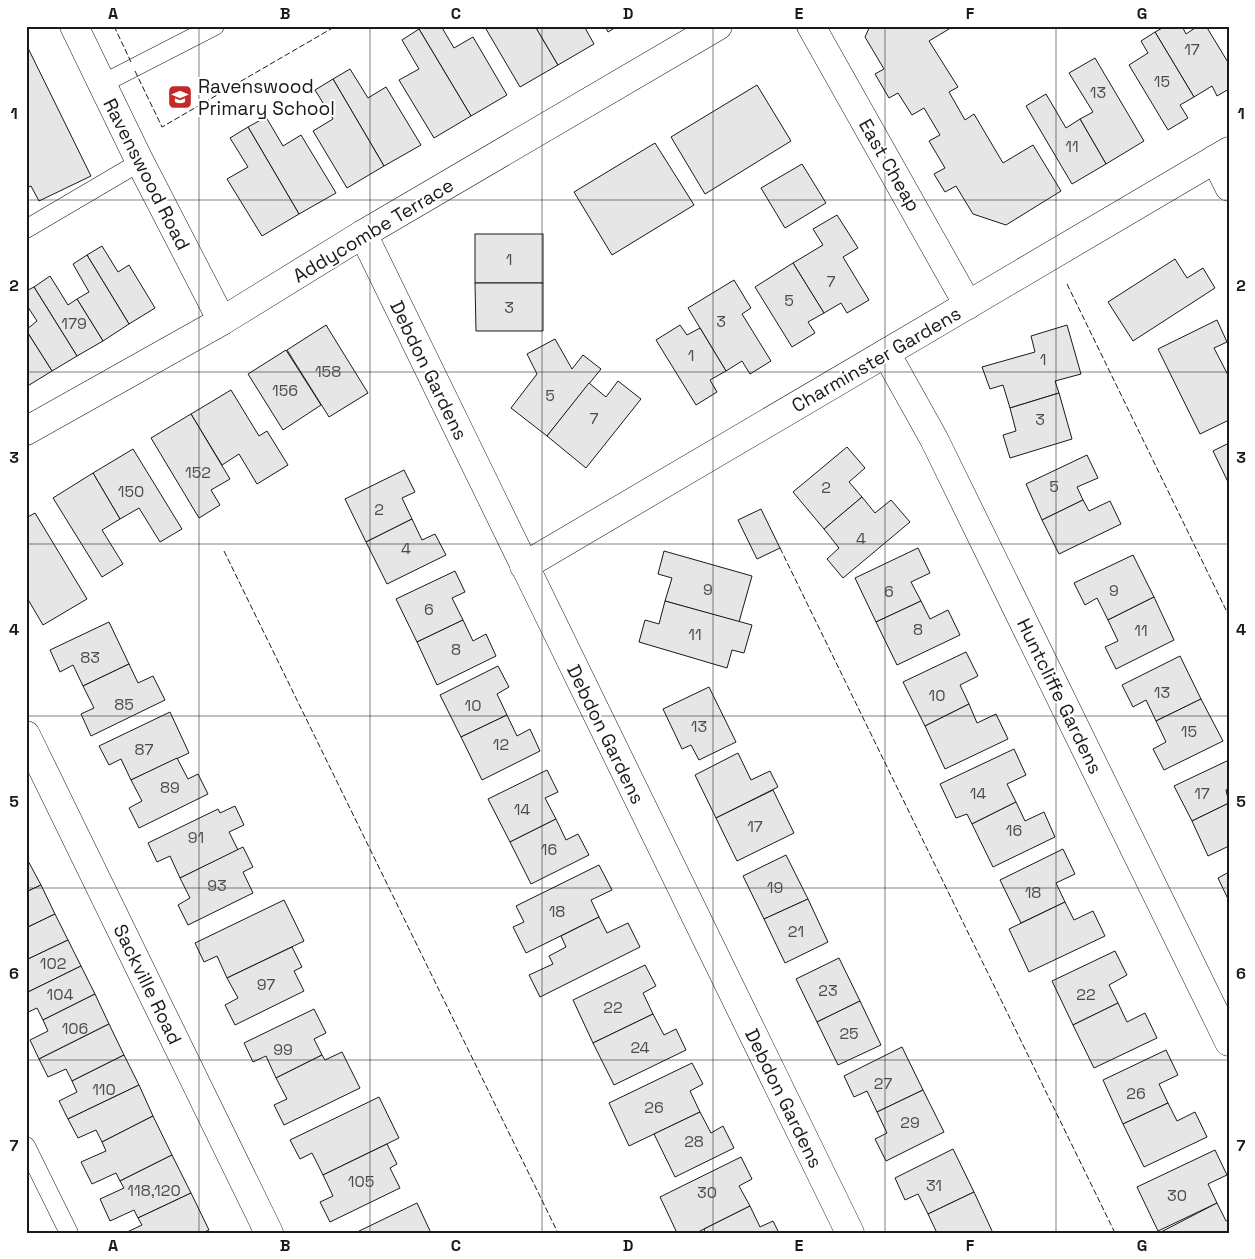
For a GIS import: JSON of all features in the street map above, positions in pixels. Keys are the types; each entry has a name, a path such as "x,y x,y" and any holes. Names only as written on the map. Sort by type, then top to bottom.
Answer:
{"street":[{"name":"Ravenswood Road","path":"74,26 140,162 222,321"},
{"name":"Addycombe Terrace","path":"26,431 222,321 363,234 718,26"},
{"name":"East Cheap","path":"811,26 968,304"},
{"name":"Charminster Gardens","path":"524,566 1222,155"},
{"path":"1222,155 1229,187"},
{"name":"Debdon Gardens","path":"363,234 850,1233"},
{"name":"Huntcliffe Gardens","path":"886,353 934,439 1229,1042"},
{"name":"Sackville Road","path":"26,735 269,1233"}],"lane":[{"path":"102,84 215,26"},
{"path":"26,229 140,162"},
{"path":"26,1146 69,1233"}],"building":[{"path":"424,26 441,26 454,48 473,37 507,95 471,116 419,29"},
{"path":"491,26 535,26 558,65 520,87 486,29"},
{"path":"535,26 584,26 594,44 558,65"},
{"path":"605,26 618,26 608,32"},
{"path":"870,26 954,26 929,41 958,87 949,92 965,120 974,114 1003,163 1033,145 1061,191 1006,225 973,214 956,186 945,192 934,174 945,168 929,141 940,135 924,108 912,115 898,93 889,98 875,74 884,69 865,37"},
{"path":"1166,26 1182,26 1186,34 1198,26 1206,26 1229,64 1229,89 1217,96 1212,86 1194,97 1155,32"},
{"path":"419,29 471,116 434,138 399,80 419,69 402,40"},
{"path":"1155,32 1194,97 1180,105 1188,118 1168,130 1129,65 1148,53 1141,41"},
{"path":"26,44 91,176 39,201 31,186 26,188"},
{"path":"1095,58 1144,141 1106,164 1080,119 1093,112 1069,73"},
{"path":"350,69 368,98 386,87 421,145 384,166 333,79"},
{"path":"333,79 384,166 347,188 313,131 333,119 315,90"},
{"path":"757,85 791,141 705,194 671,137"},
{"path":"1046,94 1066,128 1080,119 1106,164 1072,184 1026,106"},
{"path":"266,117 283,146 301,135 336,193 299,214 248,127"},
{"path":"248,127 299,214 262,236 227,179 248,167 230,138"},
{"path":"655,143 694,205 612,255 574,192"},
{"path":"802,164 826,203 785,228 761,188"},
{"path":"837,215 858,248 843,257 869,300 847,313 841,303 824,313 793,263 823,245 813,229"},
{"path":"475,234 543,234 543,283 475,283"},
{"path":"102,246 118,272 129,265 155,308 129,324 87,255"},
{"path":"87,255 129,324 103,341 77,299 89,292 73,264"},
{"path":"1175,259 1187,278 1203,268 1215,288 1133,341 1108,302"},
{"path":"793,263 824,313 808,322 815,333 792,347 755,287"},
{"path":"50,276 68,305 77,299 103,341 77,356 34,287"},
{"path":"734,280 751,308 742,314 771,361 750,374 742,361 726,371 688,308"},
{"path":"475,283 543,283 543,331 476,331"},
{"path":"34,287 77,356 52,371 26,330 37,321 26,304 26,291"},
{"path":"1217,320 1227,342 1214,348 1229,377 1229,420 1200,434 1158,349"},
{"path":"326,325 368,393 329,417 287,350"},
{"path":"680,325 687,335 700,328 726,371 710,380 717,392 696,405 656,340"},
{"path":"1067,325 1081,374 1055,381 1059,393 1010,408 1003,385 990,389 982,367 1035,352 1031,336"},
{"path":"26,330 52,371 26,387"},
{"path":"555,339 572,369 583,355 601,369 547,436 511,408 537,374 527,354"},
{"path":"286,350 321,405 283,430 248,374"},
{"path":"618,381 641,399 586,468 547,436 589,383 606,397"},
{"path":"231,390 259,436 267,431 288,465 257,484 239,454 222,465 191,414"},
{"path":"1059,393 1072,439 1010,458 1003,435 1016,431 1010,408"},
{"path":"191,414 230,479 211,490 220,505 199,518 151,438"},
{"path":"1229,443 1229,484 1213,451"},
{"path":"847,447 865,468 849,482 862,497 824,529 793,492"},
{"path":"133,449 182,529 160,542 139,508 120,519 93,473"},
{"path":"1087,455 1098,478 1077,487 1083,500 1042,520 1026,484"},
{"path":"404,470 415,492 402,498 412,519 366,542 345,499"},
{"path":"93,473 120,519 102,530 123,564 102,577 53,498"},
{"path":"862,497 875,513 891,500 910,522 843,578 827,559 839,548 824,529"},
{"path":"1083,500 1089,511 1110,501 1121,524 1059,554 1042,520"},
{"path":"761,509 780,548 757,559 738,520"},
{"path":"35,513 87,599 43,625 26,596 26,518"},
{"path":"412,519 422,540 435,534 446,555 387,584 366,542"},
{"path":"918,548 930,573 911,582 921,601 876,622 855,578"},
{"path":"664,551 752,576 739,622 665,601 672,578 658,574"},
{"path":"1133,555 1154,597 1108,620 1097,598 1085,605 1074,583"},
{"path":"455,571 465,592 452,598 463,620 417,642 396,599"},
{"path":"1154,597 1174,640 1116,669 1105,647 1118,641 1108,620"},
{"path":"665,601 752,625 744,653 732,650 727,668 639,642 645,620 659,624"},
{"path":"921,601 930,619 948,610 960,635 897,665 876,622"},
{"path":"463,620 473,641 486,634 496,656 437,685 417,642"},
{"path":"109,622 129,664 83,686 73,665 60,672 50,650"},
{"path":"966,652 978,676 960,685 969,704 925,726 903,682"},
{"path":"1180,656 1201,699 1156,721 1146,700 1133,707 1122,685"},
{"path":"129,664 138,683 153,676 165,700 91,736 81,714 94,708 83,686"},
{"path":"498,666 509,687 497,694 507,715 461,737 440,695"},
{"path":"709,687 736,742 699,760 691,745 682,749 663,709"},
{"path":"1201,699 1223,741 1164,770 1153,749 1166,742 1156,721"},
{"path":"969,704 977,723 996,714 1008,739 945,769 925,726"},
{"path":"170,712 189,753 131,780 121,759 109,765 99,746"},
{"path":"507,715 517,736 530,729 540,751 482,780 461,737"},
{"path":"1014,749 1026,775 1007,784 1016,802 972,824 967,814 956,818 940,784"},
{"path":"738,753 751,780 770,771 778,787 716,818 695,775"},
{"path":"177,758 188,779 198,774 208,794 139,828 129,808 142,801 131,780"},
{"path":"1229,760 1229,788 1226,790 1229,803 1192,821 1174,786"},
{"path":"547,770 558,792 545,798 556,819 510,842 488,799"},
{"path":"773,790 794,833 737,861 716,818"},
{"path":"1016,802 1025,821 1044,812 1055,837 993,867 972,824"},
{"path":"1229,803 1229,846 1208,856 1192,821"},
{"path":"235,806 244,825 229,832 238,850 180,878 170,856 157,862 148,843 218,809 220,813"},
{"path":"556,819 566,840 578,834 589,855 531,884 510,842"},
{"path":"243,847 253,867 243,872 253,893 188,925 178,905 190,898 180,878"},
{"path":"1063,849 1075,874 1056,883 1065,902 1021,923 1000,880"},
{"path":"786,855 808,899 764,919 743,876"},
{"path":"26,857 41,885 26,892"},
{"path":"599,865 612,890 591,900 599,917 526,953 513,927 524,922 516,906"},
{"path":"1229,872 1229,899 1228,899 1218,878"},
{"path":"41,885 55,914 26,928 26,892"},
{"path":"808,899 828,942 785,963 764,919"},
{"path":"284,900 304,941 227,978 217,956 204,962 195,943"},
{"path":"1065,902 1074,920 1093,911 1105,936 1029,972 1009,929"},
{"path":"55,914 68,940 26,960 26,928"},
{"path":"599,917 607,933 628,923 640,947 540,997 529,975 553,964 549,956 566,947 561,936"},
{"path":"68,940 81,966 26,993 26,960"},
{"path":"292,947 302,967 294,971 304,991 235,1025 225,1005 238,998 227,978"},
{"path":"1115,951 1127,975 1109,985 1118,1003 1073,1025 1052,981"},
{"path":"839,958 860,1001 817,1022 796,979"},
{"path":"645,965 656,986 643,993 653,1014 593,1043 573,1000"},
{"path":"81,966 95,994 43,1020 37,1008 26,1013 26,993"},
{"path":"95,994 109,1024 39,1059 30,1040 48,1031 43,1020"},
{"path":"860,1001 881,1045 838,1065 817,1022"},
{"path":"1118,1003 1127,1022 1145,1013 1157,1038 1094,1068 1073,1025"},
{"path":"314,1009 326,1033 314,1039 322,1055 276,1078 266,1056 253,1062 244,1043"},
{"path":"653,1014 664,1035 676,1029 686,1050 614,1085 593,1043"},
{"path":"109,1024 124,1055 72,1081 66,1069 48,1077 39,1059"},
{"path":"902,1047 923,1090 877,1112 867,1091 854,1097 844,1076"},
{"path":"1166,1050 1178,1075 1159,1084 1168,1103 1123,1124 1103,1080"},
{"path":"342,1052 360,1088 284,1125 274,1105 287,1099 276,1078 322,1055 325,1060"},
{"path":"124,1055 139,1085 68,1119 59,1101 77,1092 72,1081"},
{"path":"692,1063 703,1084 690,1091 700,1112 629,1146 609,1103"},
{"path":"139,1085 153,1116 102,1142 96,1130 78,1138 68,1119"},
{"path":"923,1090 944,1132 886,1161 875,1139 887,1133 877,1112"},
{"path":"379,1097 399,1138 323,1175 312,1153 300,1159 290,1140"},
{"path":"1168,1103 1177,1121 1195,1112 1207,1137 1144,1167 1123,1124"},
{"path":"700,1112 711,1133 723,1126 734,1148 675,1177 654,1134"},
{"path":"153,1116 172,1155 120,1181 116,1173 92,1184 81,1162 106,1151 102,1142"},
{"path":"387,1144 397,1164 390,1168 400,1188 330,1222 320,1202 333,1196 323,1175"},
{"path":"953,1149 974,1192 928,1214 918,1194 905,1200 895,1178"},
{"path":"1215,1150 1227,1175 1208,1184 1217,1203 1158,1231 1137,1187"},
{"path":"172,1155 191,1193 138,1218 134,1210 110,1221 100,1199 124,1188 120,1181"},
{"path":"741,1157 752,1179 739,1186 750,1206 696,1233 677,1233 660,1197"},
{"path":"974,1192 993,1233 937,1233 928,1214"},
{"path":"191,1193 209,1230 202,1233 125,1233 142,1225 138,1218"},
{"path":"417,1203 431,1233 355,1233"},
{"path":"1217,1203 1226,1221 1229,1220 1229,1233 1159,1233"},
{"path":"750,1206 760,1227 773,1221 779,1233 705,1233 704,1229"}],"fence":[{"path":"114,26 131,62"},
{"path":"135,71 162,127 336,26"},
{"path":"1067,284 1229,616"},
{"path":"780,548 1115,1233"},
{"path":"224,551 558,1233"}],"place":[{"name":"Ravenswood Primary School","path":"180,97"}]}
